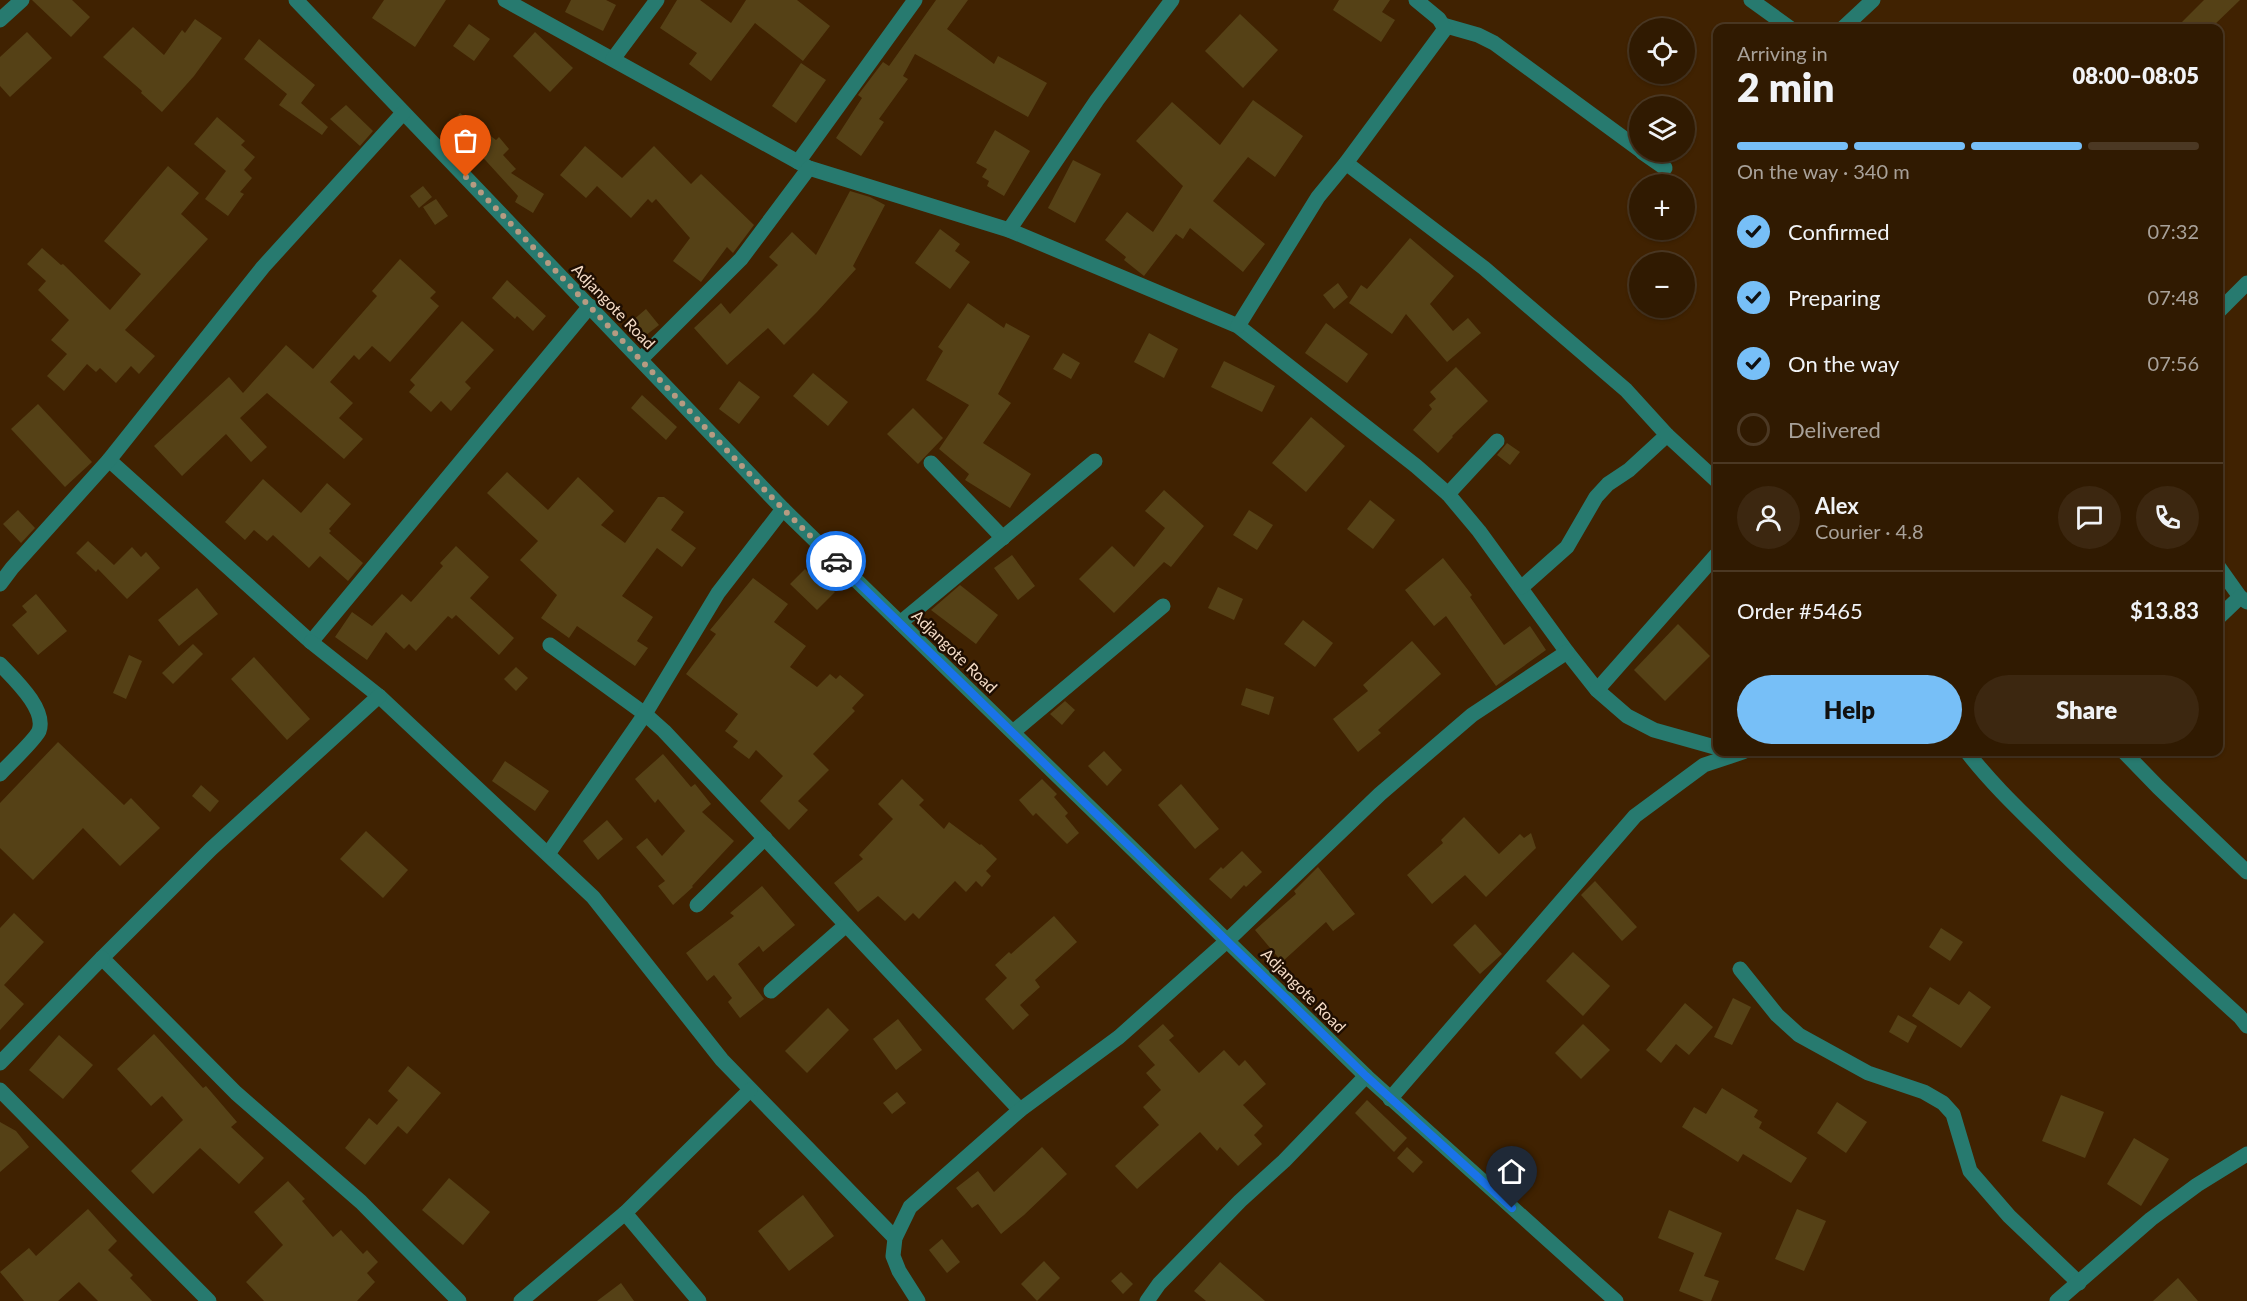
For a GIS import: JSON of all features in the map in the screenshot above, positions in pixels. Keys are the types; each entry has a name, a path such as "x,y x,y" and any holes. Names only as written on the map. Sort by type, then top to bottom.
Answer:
{"street":[{"path":"0,20 22,0"},
{"name":"Adjangote Road","path":"296,0 783,509 1366,1076 1616,1301"},
{"path":"505,0 804,165 1009,230 1238,326 1416,466 1448,494 1522,587 1567,652 1597,690 1627,716 1654,730 1713,747"},
{"path":"613,59 657,0"},
{"path":"641,359 741,259 915,0"},
{"path":"1009,230 1096,100 1172,0"},
{"path":"1416,0 1443,25 1478,35 1494,44 1629,142"},
{"path":"1751,0 1784,24"},
{"path":"1847,24 1874,0"},
{"path":"1238,326 1318,197 1431,50 1445,29 1443,25"},
{"path":"0,584 18,560 109,460 263,267 403,113"},
{"path":"1657,162 1665,168"},
{"path":"1346,163 1484,268 1626,390 1667,435 1713,477"},
{"path":"2223,307 2245,287"},
{"path":"311,642 590,306"},
{"path":"1522,587 1567,547 1596,496 1667,435"},
{"path":"1448,494 1497,441"},
{"path":"109,460 311,642 379,696 593,897 722,1060 895,1238"},
{"path":"900,623 1095,461"},
{"path":"931,463 1003,538"},
{"path":"548,854 645,714 718,593 783,509"},
{"path":"1597,690 1713,559"},
{"path":"2223,572 2244,599 2223,614"},
{"path":"1013,732 1163,606"},
{"path":"550,645 645,714 680,747 1020,1110"},
{"path":"918,1301 899,1271 893,1256 895,1238 910,1208 1020,1110 1119,1037 1228,940 1380,794 1472,715 1567,652"},
{"path":"0,664 33,701 40,716 39,732 0,774"},
{"path":"0,1063 211,849 379,696"},
{"path":"1390,1098 1635,816 1704,765 1727,756"},
{"path":"1970,756 1983,772 2116,905 2240,1017 2247,1026"},
{"path":"2128,756 2158,788 2247,872"},
{"path":"697,905 765,838"},
{"path":"771,991 846,925"},
{"path":"102,958 236,1093 361,1202 459,1301"},
{"path":"1740,969 1778,1015 1799,1035 1868,1073 1924,1092 1943,1103 1953,1114 1970,1171 2009,1216 2079,1283"},
{"path":"1147,1301 1159,1284 1240,1201 1284,1161 1366,1076"},
{"path":"0,1090 208,1301"},
{"path":"521,1301 625,1214 750,1090"},
{"path":"2057,1301 2160,1212 2197,1185 2247,1154"},
{"path":"625,1214 699,1301"}],"building":[{"path":"32,0 72,0 90,17 71,37"},
{"path":"384,0 446,0 415,47 372,18"},
{"path":"571,0 606,0 616,5 603,31 565,12"},
{"path":"677,0 700,0 731,23 746,0 797,0 830,26 803,61 755,23 711,81 689,64 697,53 660,28"},
{"path":"936,0 968,0 947,29 994,64 998,56 1047,83 1028,117 915,54 903,76 908,79 879,119 884,122 861,156 836,138 862,98 858,95 883,62 889,66"},
{"path":"1339,0 1390,0 1382,12 1395,20 1381,42 1333,10"},
{"path":"2204,0 2240,0 2215,24 2180,24"},
{"path":"1240,14 1278,50 1243,88 1205,51"},
{"path":"195,19 222,38 194,76 162,112 103,57 133,27 164,55 182,30 185,33"},
{"path":"469,24 490,39 474,61 453,46"},
{"path":"27,32 52,58 10,97 0,86 0,57"},
{"path":"535,32 573,68 550,92 513,56"},
{"path":"259,39 315,85 301,103 328,127 322,135 279,105 287,94 244,59"},
{"path":"801,63 826,80 796,123 772,106"},
{"path":"1253,100 1303,136 1275,177 1248,157 1213,201 1265,244 1243,272 1190,228 1183,239 1176,234 1144,276 1124,260 1126,257 1105,240 1127,212 1153,232 1183,186 1136,141 1172,102 1220,145"},
{"path":"346,105 373,131 360,146 330,119"},
{"path":"460,113 496,140 499,137 509,149 503,155 516,169 511,173 544,194 533,213 515,202 518,196 477,151 446,128"},
{"path":"217,117 245,141 241,145 255,157 244,170 252,178 240,192 244,194 228,216 205,199 226,171 194,144"},
{"path":"995,130 1030,151 1004,196 987,186 989,181 982,177 987,169 976,163"},
{"path":"585,146 622,178 654,146 691,184 701,174 754,225 733,253 727,247 701,282 673,261 690,238 656,199 652,203 648,199 631,218 597,186 586,198 560,175"},
{"path":"1073,160 1101,174 1075,223 1048,208"},
{"path":"168,166 199,193 181,214 208,239 125,330 155,356 139,374 131,366 116,383 100,368 96,372 87,364 64,391 47,376 67,354 51,340 69,320 38,290 46,281 27,264 42,248 61,265 63,264 110,310 141,274 104,241"},
{"path":"423,186 432,197 419,208 410,196"},
{"path":"850,191 870,197 885,205 853,266 856,269 784,345 768,328 727,365 694,328 721,303 730,314 778,265 769,257 792,232 816,255"},
{"path":"436,199 448,216 435,225 423,207"},
{"path":"940,229 960,244 955,251 970,262 950,289 915,263"},
{"path":"1410,238 1454,276 1430,304 1453,331 1468,318 1481,333 1447,362 1406,314 1392,334 1349,303 1361,285 1367,289"},
{"path":"400,259 436,292 430,298 439,306 390,362 372,346 359,360 354,355 330,382 353,403 339,418 363,439 344,459 267,393 240,418 267,447 251,462 226,434 182,476 154,446 229,377 243,393 286,345 313,369 377,296 372,291"},
{"path":"507,280 546,316 533,331 517,316 515,319 492,298"},
{"path":"1338,283 1348,297 1334,309 1323,295"},
{"path":"968,303 1004,328 1006,323 1030,336 998,394 1011,403 983,443 1031,474 1010,508 965,480 969,474 939,449 969,405 926,380 943,351 938,347"},
{"path":"646,309 659,325 645,336 632,321"},
{"path":"462,321 494,350 465,382 471,388 451,411 441,401 431,412 409,392 415,385 410,380"},
{"path":"1326,323 1368,354 1347,383 1305,353"},
{"path":"1149,333 1178,349 1164,378 1134,362"},
{"path":"1063,353 1080,363 1071,379 1053,369"},
{"path":"1224,361 1275,386 1262,412 1211,387"},
{"path":"1456,367 1488,401 1438,453 1413,430 1432,409 1429,405 1436,399 1430,392"},
{"path":"813,373 848,402 828,426 793,396"},
{"path":"739,381 760,397 739,424 719,409"},
{"path":"642,395 677,427 666,440 631,408"},
{"path":"38,404 92,462 65,487 11,429"},
{"path":"913,408 943,438 918,464 887,434"},
{"path":"1311,417 1345,446 1306,492 1272,463"},
{"path":"1507,443 1520,452 1510,465 1497,455"},
{"path":"507,472 548,510 578,477 614,511 601,525 625,543 658,497 664,497 684,512 671,530 696,548 682,567 657,548 622,596 653,617 637,641 648,648 635,666 577,626 569,638 541,618 557,595 520,560 538,541 487,493"},
{"path":"263,479 301,513 327,483 351,504 329,529 331,531 329,533 363,563 348,581 320,556 309,568 273,535 267,541 254,530 245,540 225,522"},
{"path":"1164,490 1204,526 1171,567 1164,562 1114,613 1079,579 1112,546 1134,567 1165,528 1145,511"},
{"path":"1370,500 1395,520 1373,549 1347,529"},
{"path":"18,510 35,528 21,543 3,524"},
{"path":"1249,510 1273,525 1257,550 1233,535"},
{"path":"88,541 114,565 132,547 141,557 146,552 160,568 127,599 98,569 96,572 76,553"},
{"path":"456,546 489,577 470,598 514,638 499,655 456,615 452,619 448,616 416,651 409,644 404,649 386,632 367,660 335,637 352,612 372,626 402,594 411,602 443,566 440,563"},
{"path":"1012,555 1035,586 1018,600 994,568"},
{"path":"1443,558 1472,595 1470,597 1504,645 1530,626 1546,650 1496,686 1446,616 1434,626 1405,590"},
{"path":"805,569 820,584 823,580 835,592 817,610 790,584"},
{"path":"753,578 788,604 774,622 806,646 790,667 817,687 830,674 836,679 840,675 864,695 852,708 855,711 813,754 829,770 798,801 808,810 789,830 760,801 783,776 756,750 749,759 733,747 738,741 725,731 738,714 686,674 716,634 710,630"},
{"path":"960,585 998,615 976,644 931,610"},
{"path":"1218,587 1243,599 1234,620 1208,608"},
{"path":"197,588 218,614 179,646 158,620"},
{"path":"36,594 67,631 38,655 12,625 27,612 22,606"},
{"path":"1303,620 1333,643 1315,667 1284,644"},
{"path":"1678,624 1710,656 1665,701 1634,670"},
{"path":"1412,641 1441,674 1378,730 1381,733 1358,752 1333,719 1368,691 1363,685"},
{"path":"193,644 203,654 173,684 162,673"},
{"path":"129,655 142,661 126,699 113,693"},
{"path":"254,657 310,719 287,740 231,679"},
{"path":"516,667 528,678 516,691 504,679"},
{"path":"1246,688 1274,697 1269,715 1241,705"},
{"path":"1065,701 1075,710 1062,725 1050,714"},
{"path":"58,742 124,805 131,798 160,828 120,866 83,828 33,880 0,848 0,803"},
{"path":"1104,751 1122,770 1107,786 1088,766"},
{"path":"663,754 691,787 695,784 711,804 702,812 734,841 693,887 673,905 658,886 665,881 636,847 647,838 662,856 685,831 658,799 655,803 635,779"},
{"path":"505,761 549,791 535,811 492,781"},
{"path":"902,779 924,800 919,805 944,829 949,822 981,844 997,859 986,871 991,876 982,887 976,881 966,892 955,881 919,919 913,913 905,921 878,896 858,912 834,883 863,859 859,855 893,819 878,804"},
{"path":"1042,779 1057,794 1054,797 1068,813 1065,816 1079,833 1067,844 1036,813 1033,816 1019,800"},
{"path":"1181,784 1219,829 1195,849 1158,805"},
{"path":"201,785 219,801 210,812 192,796"},
{"path":"1464,817 1499,854 1520,834 1524,838 1531,833 1536,848 1486,897 1465,875 1432,904 1407,875 1443,843 1441,840"},
{"path":"607,820 623,839 598,860 583,841"},
{"path":"366,831 408,870 383,898 340,859"},
{"path":"1242,851 1262,872 1246,887 1244,885 1231,899 1209,879"},
{"path":"1318,867 1355,914 1333,931 1326,922 1282,962 1255,930 1296,894 1294,891"},
{"path":"1595,881 1637,927 1622,941 1581,895"},
{"path":"762,886 795,925 763,952 759,946 738,964 764,999 740,1018 728,1002 732,998 714,975 707,981 686,953 734,916 730,913"},
{"path":"14,913 44,942 4,985 24,1004 0,1030 0,928"},
{"path":"1054,916 1077,942 1035,980 1040,987 1020,1005 1029,1015 1013,1030 985,999 1007,978 995,965"},
{"path":"1475,924 1502,954 1480,974 1453,945"},
{"path":"1941,928 1963,942 1950,961 1929,947"},
{"path":"1573,952 1610,986 1583,1016 1546,981"},
{"path":"1930,987 1959,1005 1969,991 1991,1007 1961,1048 1912,1016"},
{"path":"1733,998 1751,1007 1732,1045 1714,1037"},
{"path":"1685,1003 1713,1027 1689,1055 1676,1044 1661,1063 1646,1050"},
{"path":"828,1008 849,1030 807,1073 785,1051"},
{"path":"1898,1015 1917,1026 1908,1043 1889,1032"},
{"path":"898,1019 922,1050 896,1070 873,1039"},
{"path":"1163,1024 1174,1036 1169,1040 1199,1073 1224,1050 1239,1066 1245,1060 1266,1084 1243,1105 1263,1126 1254,1135 1262,1144 1238,1166 1220,1147 1217,1151 1200,1132 1137,1189 1115,1166 1159,1125 1143,1107 1161,1090 1146,1073 1155,1065 1138,1046"},
{"path":"1583,1024 1610,1050 1581,1079 1555,1053"},
{"path":"154,1034 203,1088 206,1086 237,1122 231,1127 264,1158 239,1184 200,1148 153,1194 131,1171 183,1120 162,1096 151,1106 117,1069"},
{"path":"59,1035 93,1065 63,1099 29,1070"},
{"path":"408,1066 441,1093 407,1134 398,1126 365,1165 345,1148 369,1118 377,1125 398,1100 388,1091"},
{"path":"1722,1088 1758,1110 1754,1117 1762,1122 1759,1128 1807,1158 1791,1183 1743,1154 1738,1162 1682,1127 1694,1107 1706,1114"},
{"path":"897,1092 906,1103 892,1114 883,1103"},
{"path":"2061,1095 2104,1112 2085,1158 2042,1141"},
{"path":"1367,1100 1407,1138 1394,1152 1355,1113"},
{"path":"1837,1102 1867,1122 1846,1153 1817,1133"},
{"path":"0,1122 16,1131 29,1147 0,1172"},
{"path":"2134,1138 2169,1159 2141,1206 2107,1184"},
{"path":"1042,1147 1067,1174 1001,1234 978,1204 972,1208 956,1188 978,1171 994,1192"},
{"path":"1407,1147 1423,1162 1413,1173 1397,1158"},
{"path":"449,1178 490,1212 463,1245 422,1210"},
{"path":"288,1181 305,1199 302,1201 333,1237 341,1230 363,1254 367,1250 378,1262 367,1273 375,1282 357,1301 264,1301 246,1282 283,1245 254,1212"},
{"path":"803,1195 834,1236 789,1271 758,1231"},
{"path":"88,1209 117,1241 108,1250 133,1275 130,1278 152,1301 98,1301 79,1282 58,1301 24,1301 0,1272 29,1248 36,1256"},
{"path":"1797,1209 1826,1221 1804,1271 1775,1259"},
{"path":"1669,1210 1722,1233 1704,1276 1719,1281 1711,1301 1704,1301 1679,1291 1694,1253 1658,1238"},
{"path":"942,1239 960,1262 947,1273 929,1250"},
{"path":"1044,1261 1060,1278 1037,1301 1021,1284"},
{"path":"1220,1262 1265,1301 1206,1301 1194,1291"},
{"path":"1121,1272 1133,1284 1123,1294 1111,1281"},
{"path":"2178,1278 2198,1301 2153,1301"},
{"path":"621,1283 634,1301 597,1301"}],"way so far":[{"path":"466,177 783,509 836,561"}],"route":[{"path":"836,561 1366,1076 1512,1208"}]}
